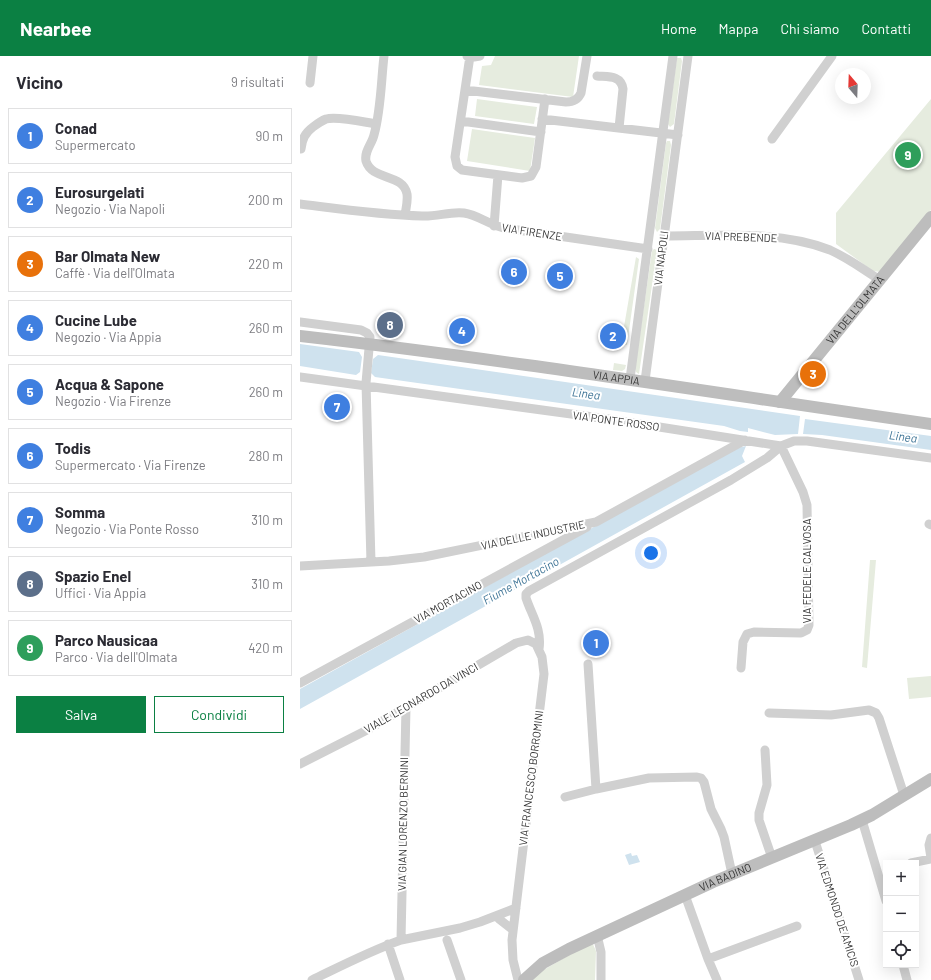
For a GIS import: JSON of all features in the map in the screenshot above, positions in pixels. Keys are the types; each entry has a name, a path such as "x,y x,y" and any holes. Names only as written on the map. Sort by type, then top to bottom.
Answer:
{"street":[{"path":"310,83 313,56"},
{"path":"384,56 376,124 373,139 366,153 367,162 369,167 374,172 404,186 407,196 405,215"},
{"path":"480,56 468,56 465,90 455,157 457,166 464,171 522,178 531,176 536,167 545,99"},
{"path":"465,90 568,102 579,98 582,91 586,56"},
{"name":"VIA NAPOLI","path":"630,379 673,56"},
{"name":"VIA NAPOLI","path":"645,381 688,56"},
{"path":"772,139 832,56"},
{"path":"597,76 616,78 622,83 623,88 619,128"},
{"path":"301,149 306,133 318,123 326,119 376,124"},
{"path":"542,119 678,135"},
{"path":"461,121 541,132"},
{"path":"494,226 498,175"},
{"name":"VIA FIRENZE","path":"300,204 405,215 426,216 465,213 477,217 494,226 504,228 648,244 664,239"},
{"name":"VIA DELL'OLMATA","path":"780,402 931,217"},
{"name":"VIA PREBENDE","path":"664,239 750,236 786,239 831,250 880,280"},
{"path":"300,322 361,330 370,337 367,385 371,562"},
{"name":"VIA APPIA","path":"300,336 645,381 931,424"},
{"name":"VIA PONTE ROSSO","path":"300,378 367,385 601,418 780,446 794,441 803,441 931,458"},
{"name":"VIA DELLE INDUSTRIE","path":"300,566 400,560 438,555 596,522 748,440"},
{"name":"VIA FRANCESCO BORROMINI","path":"518,980 513,960 513,930 544,665 540,649 539,628 526,598 526,594 745,472 767,458 780,446"},
{"name":"VIA FEDELE CALVOSA","path":"740,668 744,640 747,634 754,632 800,633 807,630 809,625 807,505 803,492 780,446"},
{"name":"VIA MORTACINO","path":"300,683 596,522"},
{"name":"VIALE LEONARDO DA VINCI","path":"300,764 360,734 516,643 531,641 540,649"},
{"path":"588,664 596,789"},
{"name":"VIA GIAN LORENZO BERNINI","path":"400,940 406,707"},
{"path":"769,713 832,715 863,710 876,713 879,718 904,796"},
{"path":"765,750 767,785 759,818 760,825 772,858"},
{"path":"565,797 649,778 701,778 704,782 712,812 722,832 732,874"},
{"name":"VIA BADINO","path":"524,980 551,958 597,935 732,874 815,841 862,820 931,779"},
{"path":"862,820 882,873 885,896"},
{"path":"919,861 931,858 929,845 931,838"},
{"name":"VIA EDMONDO DE AMICIS","path":"815,841 846,934 859,980"},
{"path":"685,895 708,960 717,980"},
{"path":"485,920 499,918 515,912"},
{"path":"312,980 388,944 400,940 450,931 515,912"},
{"path":"499,918 513,930"},
{"path":"708,960 797,926"},
{"path":"597,935 601,952 601,980"},
{"path":"447,940 460,980"},
{"path":"388,944 400,980"},
{"path":"904,968 907,980"}],"shaded area":[{"path":"495,56 579,56 573,97 479,85 482,66 491,65"},
{"path":"677,58 681,58 682,61 674,124 670,127 668,124"},
{"path":"477,99 537,107 534,124 475,116"},
{"path":"931,99 931,210 881,272 873,271 836,244 836,213"},
{"path":"472,129 535,138 530,171 467,161"},
{"path":"667,141 670,141 671,145 660,229 657,232 655,228"},
{"path":"654,249 657,251 639,374 636,372 635,368 652,251"},
{"path":"636,257 639,259 627,345 621,344"},
{"path":"614,363 626,365 625,369 622,371 613,370"},
{"path":"870,560 876,560 867,668 862,667"},
{"path":"931,676 931,697 909,699 907,678"},
{"path":"592,942 596,951 595,980 530,980 533,976"}],"water":[{"path":"300,344 359,352 362,357 360,372 356,375 300,366"},
{"name":"Linea","path":"378,355 800,416 798,434 775,435 748,428 748,432 740,431 724,426 375,377 371,373 373,359"},
{"name":"Linea","path":"805,419 931,436 931,450 822,435 803,434"},
{"name":"Fiume Mortacino","path":"746,446 742,456 745,462 300,709 300,689 737,448"},
{"path":"631,853 632,856 637,855 640,862 629,865 625,855"}],"place":[{"name":"Parco Nausicaa","path":"908,155"},
{"name":"Todis","path":"514,272"},
{"name":"Acqua & Sapone","path":"560,276"},
{"name":"Spazio Enel","path":"390,325"},
{"name":"Cucine Lube","path":"462,331"},
{"name":"Eurosurgelati","path":"613,336"},
{"name":"Bar Olmata New","path":"813,374"},
{"name":"Somma","path":"337,407"},
{"name":"Conad","path":"596,643"}]}
